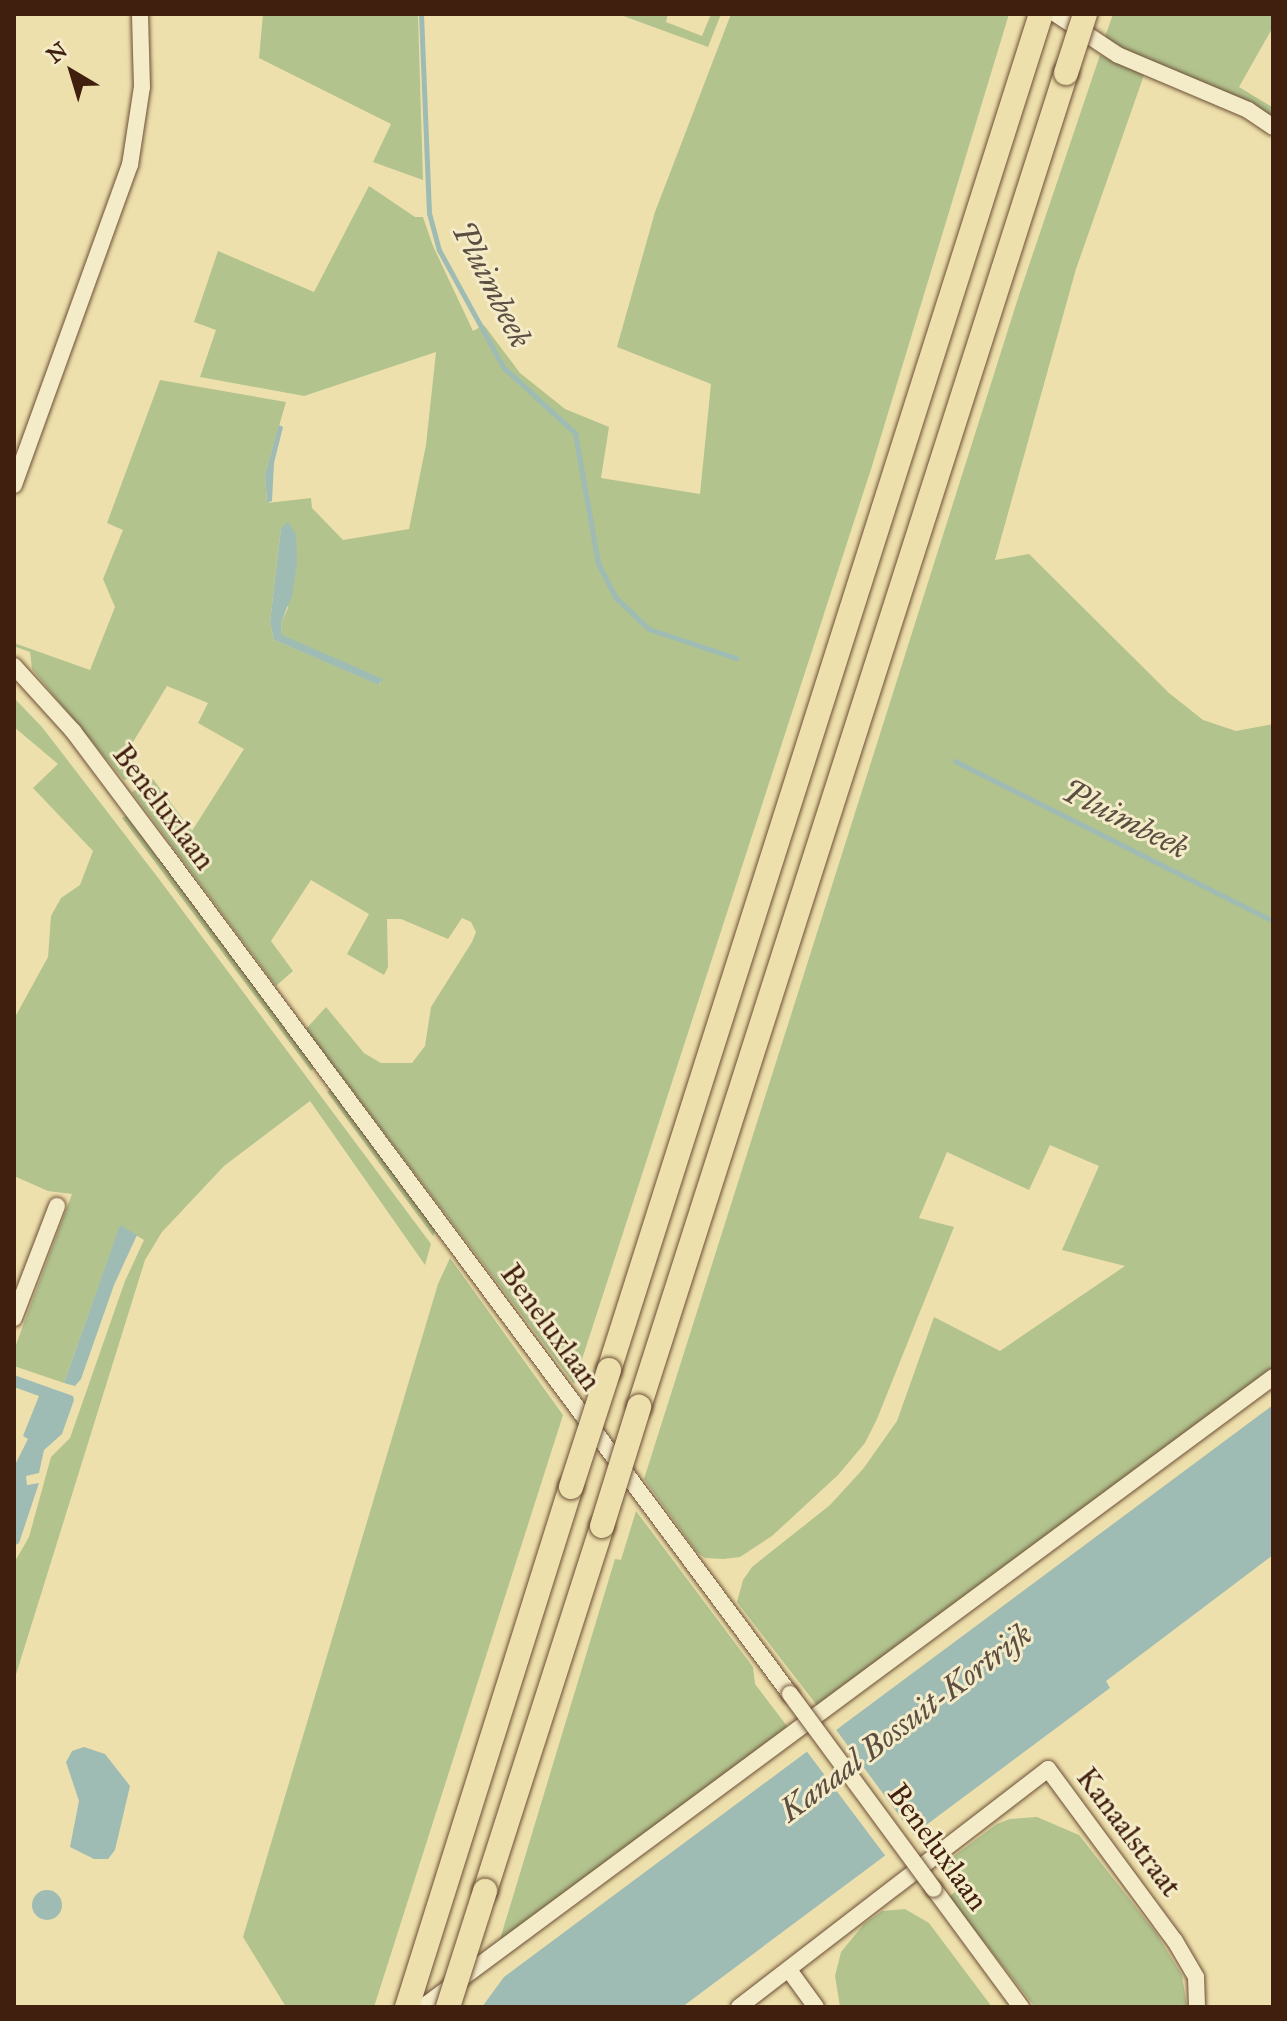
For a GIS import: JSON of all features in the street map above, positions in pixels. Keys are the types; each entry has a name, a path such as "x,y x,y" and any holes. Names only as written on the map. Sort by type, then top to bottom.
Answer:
{"highway":[{"path":"407,2007 1041,14"},
{"path":"448,2007 1085,14"}],"street":[{"path":"14,485 130,165 142,87 140,14"},
{"path":"1056,14 1118,55 1248,110 1273,127"},
{"name":"Beneluxlaan","path":"14,666 73,731 164,852 1021,2007"},
{"path":"14,680 31,685"},
{"path":"14,1318 57,1206"},
{"path":"423,2007 1273,1377"},
{"name":"Kanaalstraat","path":"739,2007 1048,1769 1175,1941 1196,1977 1197,2007"},
{"path":"789,1970 816,2007"}],"green space":[{"path":"263,14 418,14 423,180 373,162 391,124 259,58"},
{"path":"618,14 668,14 666,22 702,36 711,14 721,14 708,47"},
{"path":"731,14 1009,14 872,466 574,1384 306,1029 326,1007 364,1053 381,1063 412,1063 425,1046 431,1007 472,942 476,932 471,922 462,918 448,939 401,919 387,919 388,967 384,975 347,954 369,914 311,880 271,941 293,971 276,986 132,792 153,779 192,831 244,749 198,723 208,703 167,686 127,752 141,769 139,775 124,780 32,669 30,652 16,647 14,650 14,643 90,670 115,607 103,579 123,530 107,523 160,380 286,402 265,474 267,503 311,498 312,508 343,540 409,529 426,445 436,352 304,396 200,377 216,330 194,322 218,251 314,292 369,186 415,217 423,217 433,246 473,331 484,325 520,373 565,409 609,427 601,478 700,494 711,384 617,347 655,212","holes":["281,528 288,608 281,622 282,636 382,679 380,685 274,640 270,622"]},
{"path":"1113,14 1273,14 1273,27 1239,87 1272,107 1273,117 1122,51 1105,37"},
{"path":"1100,55 1144,75 1076,269 995,560 1029,554 1169,693 1203,720 1236,731 1273,724 1273,1373 819,1708 737,1602 743,1580 752,1567 830,1505 863,1469 897,1421 934,1317 1000,1351 1125,1266 1062,1250 1099,1166 1050,1145 1029,1190 947,1152 919,1218 954,1227 877,1419 865,1443 838,1475 772,1536 740,1557 723,1559 705,1558 697,1552 644,1479 1020,292"},
{"path":"14,698 42,727 159,879 431,1244 425,1265 310,1101 224,1166 162,1232 145,1260 14,1681 14,1563 29,1537 51,1457 70,1438 125,1281 144,1240 120,1226 64,1383 14,1366 14,1350 72,1194 48,1191 14,1176 14,1019 48,957 51,916 61,898 80,885 93,851 33,788 58,764 14,727"},
{"path":"128,815 315,1067 311,1071 122,818"},
{"path":"332,1089 436,1229 433,1236 327,1092"},
{"path":"450,1258 563,1415 374,2007 286,2007 243,1937 438,1284"},
{"path":"636,1511 753,1667 755,1684 790,1730 498,1946 615,1559 621,1560"},
{"path":"1037,1817 1079,1835 1156,1933 1182,1975 1187,2007 1035,2007 949,1897 957,1890 939,1867 997,1824 1010,1819"},
{"path":"905,1909 929,1923 992,2007 840,2007 835,1976 841,1952 864,1924 882,1911"}],"water":[{"path":"279,425 283,427 274,463 272,501 267,503 265,474"},
{"path":"288,522 296,535 297,563 292,596 281,622 282,635 383,679 379,685 274,640 270,622 281,528"},
{"path":"120,1225 137,1235 114,1285 81,1379 75,1386 64,1383"},
{"path":"14,1375 73,1396 74,1400 62,1434 44,1450 39,1473 26,1476 27,1485 39,1483 19,1543 14,1546 14,1467 28,1439 23,1436 39,1396 14,1387"},
{"name":"Kanaal Bossuit-Kortrijk","path":"1273,1405 1273,1555 1106,1681 1110,1688 682,2007 482,2007 504,1977"},
{"path":"84,1747 105,1754 130,1786 115,1850 108,1859 94,1859 70,1847 79,1801 66,1762 72,1751"},
{"path":"47,1890 58,1894 62,1905 58,1916 47,1920 36,1916 32,1905 36,1894"}],"pier":[{"path":"834,1727 915,1837 887,1858 805,1749"}],"waterway":[{"name":"Pluimbeek","path":"421,14 429,213 439,250 503,367 575,433 598,563 616,598 649,629 736,658"},
{"name":"Pluimbeek","path":"955,761 1273,921"}]}
